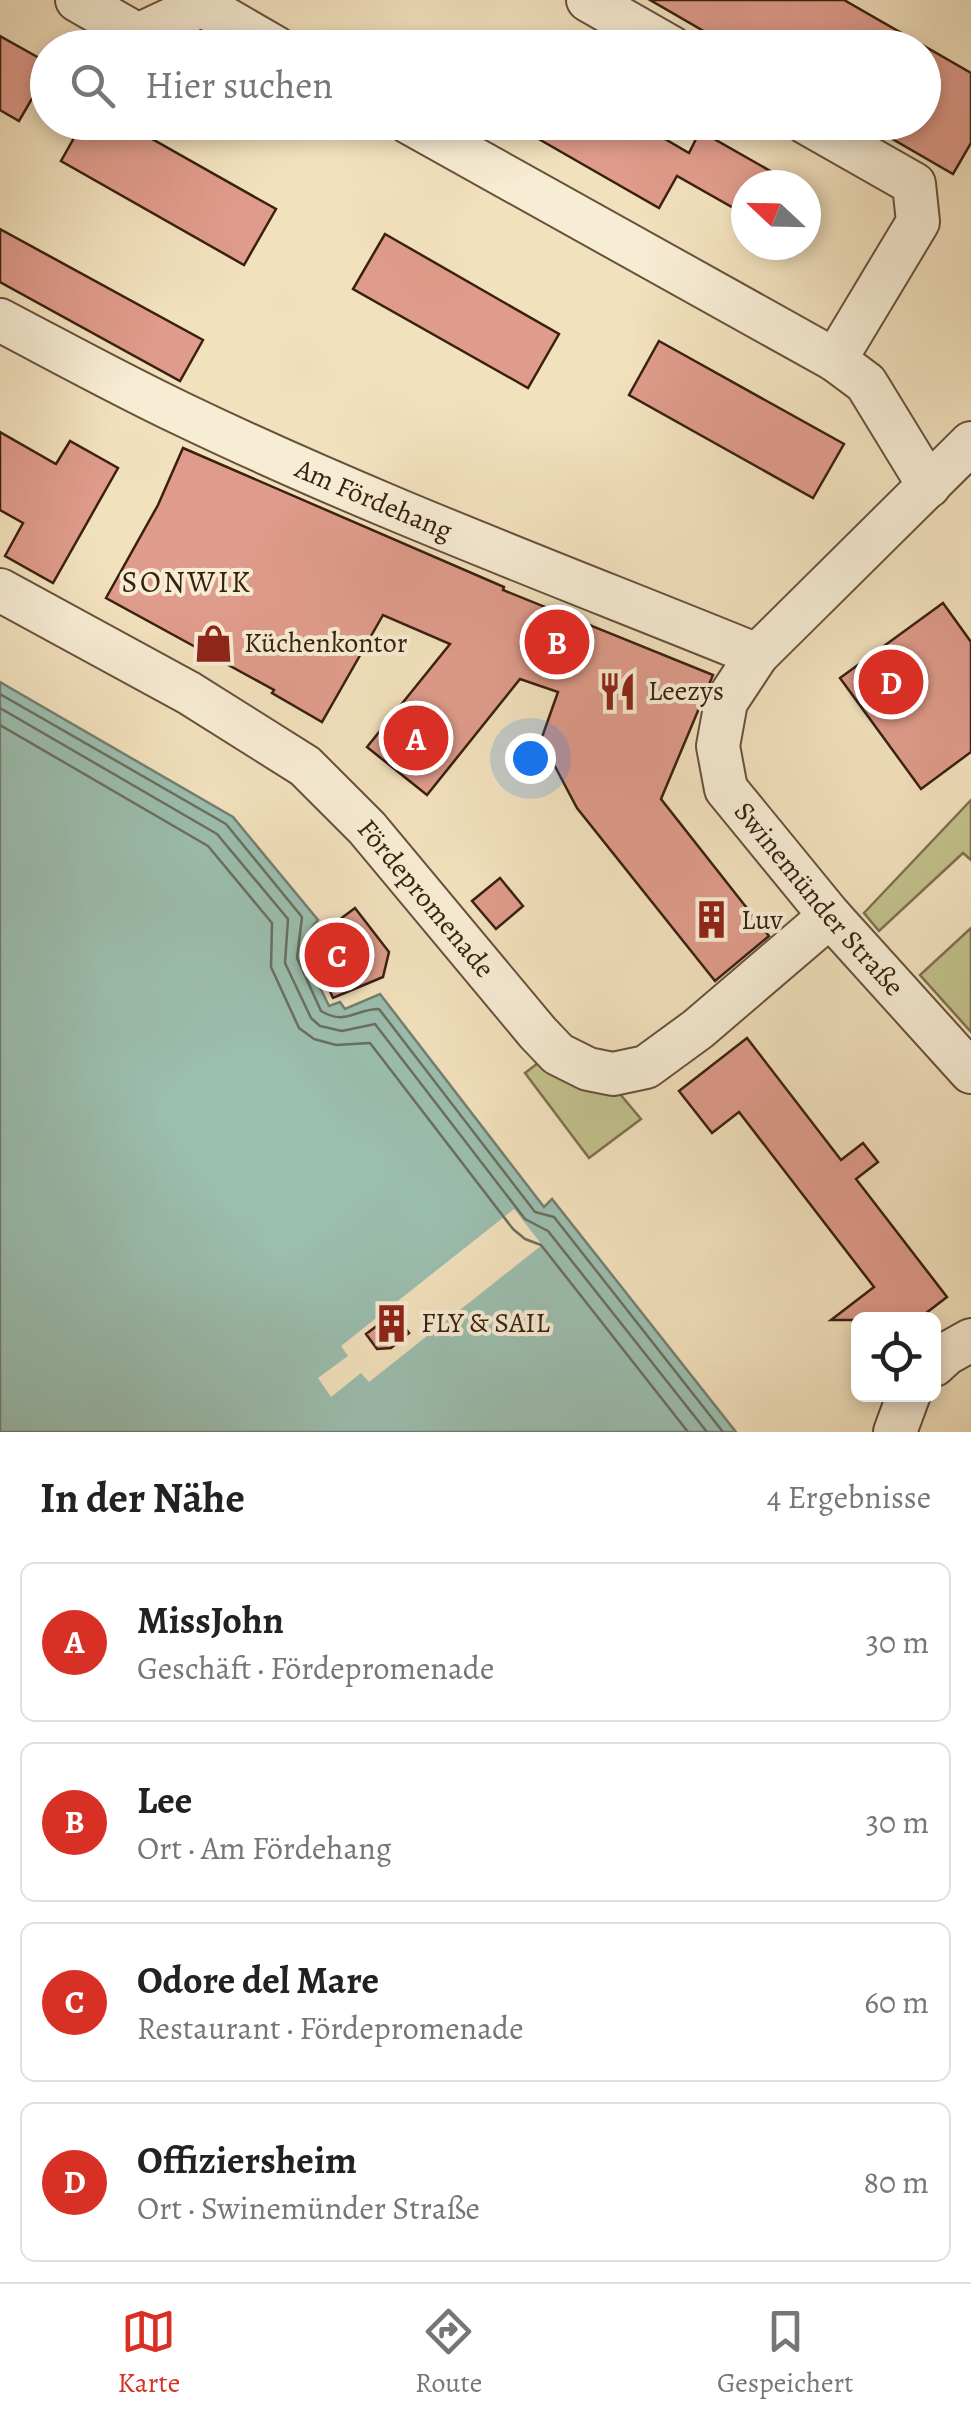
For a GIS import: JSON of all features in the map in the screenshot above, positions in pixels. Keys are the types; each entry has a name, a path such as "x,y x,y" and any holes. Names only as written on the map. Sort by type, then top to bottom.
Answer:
{"street":[{"path":"77,0 129,30"},
{"path":"588,0 640,30"},
{"path":"149,30 202,6 244,30"},
{"path":"440,140 835,360 866,383 929,486"},
{"path":"835,360 918,222 914,184 837,140"},
{"name":"Am Fördehang","path":"0,320 182,414 274,456 757,655"},
{"name":"Swinemünder Straße","path":"971,444 757,655 726,702 718,746 726,789 830,916 971,1072"},
{"name":"Fördepromenade","path":"0,590 188,693 304,766 367,828 530,1025 558,1054 588,1069 612,1074 646,1067 698,1029 830,916"},
{"path":"941,1359 971,1340"},
{"path":"894,1432 906,1402"}],"shaded area":[{"path":"971,800 971,860 963,853 879,931 864,913"},
{"path":"971,928 971,1032 920,975"},
{"path":"542,1060 615,1088 641,1119 589,1158 525,1073"}],"water":[{"path":"0,682 233,817 318,920 307,940 307,951 329,1006 340,1002 345,1009 380,994 544,1207 552,1199 736,1432 0,1432"}],"pier":[{"path":"514,1209 542,1245 369,1382 361,1373 331,1397 318,1378 348,1356 341,1346"}],"building":[{"path":"650,0 844,0 896,30 702,30"},
{"path":"0,36 30,53 30,102 19,121 0,110"},
{"path":"941,56 971,73 971,143 953,174 894,140 941,140"},
{"path":"73,140 154,140 276,209 244,265 61,161"},
{"path":"540,140 667,140 689,153 696,140 716,140 769,170 731,170 731,207 677,176 659,208"},
{"path":"0,229 203,340 180,381 0,282"},
{"path":"385,234 559,334 528,388 353,289"},
{"path":"659,341 844,444 813,498 629,395"},
{"path":"0,432 56,464 70,441 118,468 53,583 5,556 23,523 0,510"},
{"path":"183,448 504,587 503,590 713,675 661,799 769,936 715,981 577,808 541,740 558,692 520,679 427,795 367,747 450,644 383,615 322,722 272,693 274,690 106,598 158,505"},
{"path":"943,603 971,642 971,752 921,789 840,678"},
{"path":"500,878 523,906 496,929 472,901"},
{"path":"355,908 389,952 383,977 333,998 316,961 323,932"},
{"path":"747,1038 841,1160 863,1143 878,1162 856,1179 947,1297 927,1312 851,1312 851,1320 831,1320 874,1287 739,1112 712,1133 679,1091"},
{"name":"FLY & SAIL","path":"394,1313 409,1333 391,1348 377,1349 366,1334"}],"place":[{"name":"Lee","path":"557,642"},
{"name":"Küchenkontor","path":"214,643"},
{"name":"Offiziersheim","path":"891,682"},
{"name":"Leezys","path":"618,691"},
{"name":"MissJohn","path":"416,738"},
{"name":"Luv","path":"711,920"},
{"name":"Odore del Mare","path":"337,955"},
{"name":"FLY & SAIL","path":"391,1323"}],"district":[{"name":"SONWIK","path":"187,582"}]}
